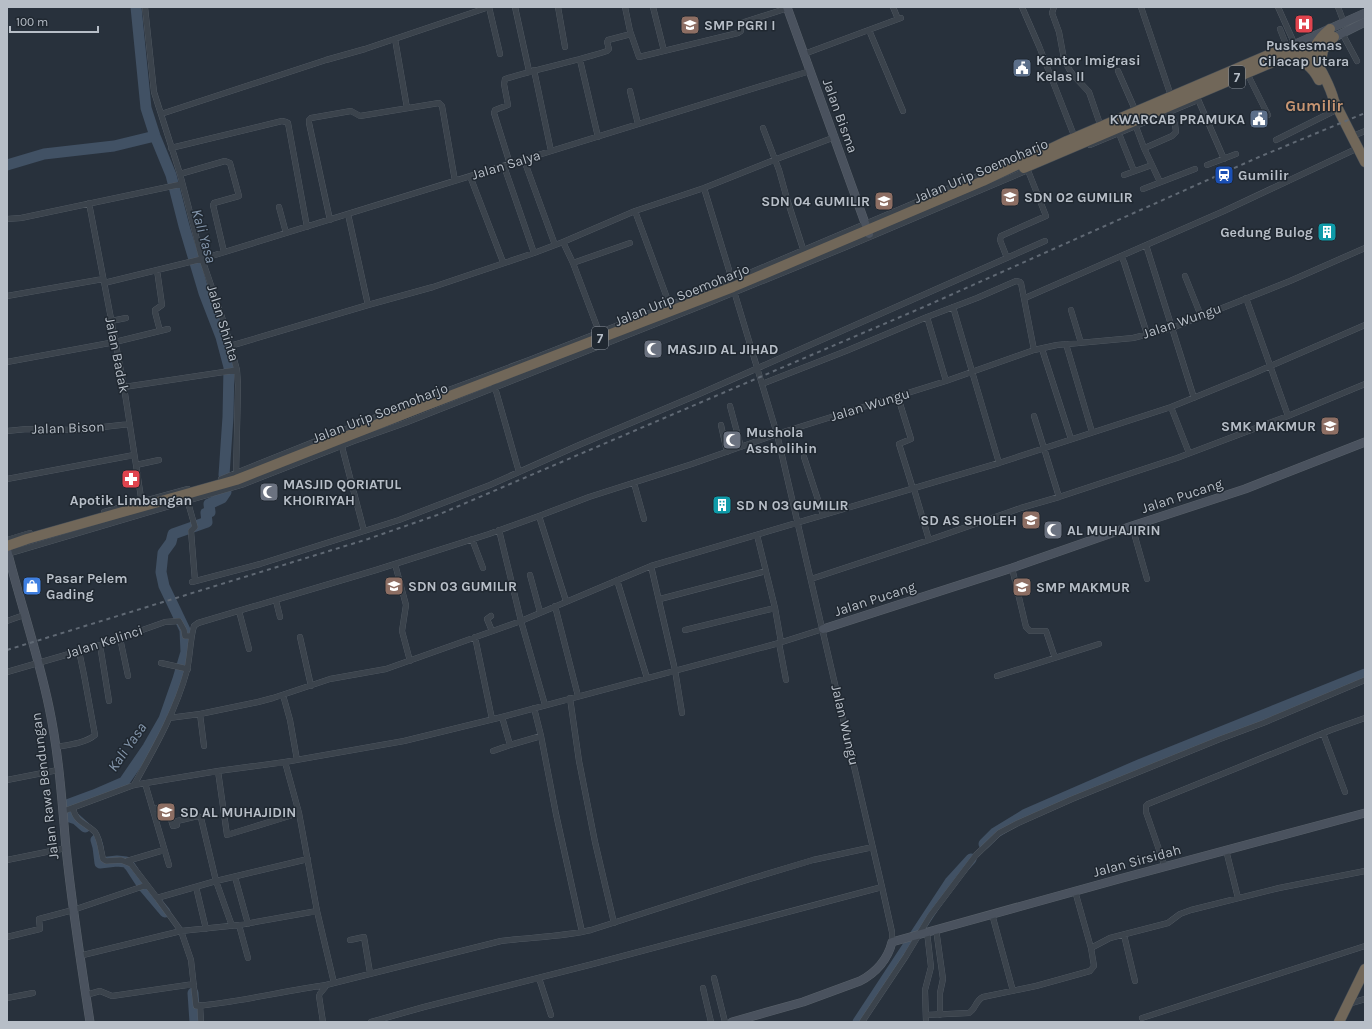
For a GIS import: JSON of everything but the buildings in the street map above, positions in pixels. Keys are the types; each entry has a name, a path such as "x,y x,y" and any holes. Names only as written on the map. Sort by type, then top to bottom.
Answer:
{"highway":[{"path":"1318,70 1323,50 1335,33"},
{"path":"1335,33 1322,36 1310,52 1318,70 1332,93 1336,105 1365,162"},
{"name":"7","path":"1273,53 1287,50 1310,52"},
{"name":"Jalan Urip Soemoharjo","path":"1171,103 1197,98 1290,50"},
{"path":"1290,50 1304,62 1318,70"},
{"name":"Jalan Urip Soemoharjo","path":"7,551 27,539 236,477 494,386 734,288 868,229 983,181 1101,126 1135,118 1171,103 1273,53"},
{"name":"Jalan Urip Soemoharjo","path":"7,551 30,542 188,500 236,484 341,444 356,435 599,335 670,308 734,288 804,253 1027,169 1118,131 1135,118"},
{"path":"1339,1022 1365,969"}],"street":[{"name":"Jalan Shinta","path":"145,7 154,92 180,174 200,259 230,346 232,371 238,385 236,477"},
{"path":"161,114 395,39 489,7 500,54"},
{"path":"516,7 551,151"},
{"path":"558,7 565,47"},
{"path":"625,7 638,57 739,33 741,31 741,23 788,8"},
{"path":"653,7 664,51"},
{"path":"804,54 900,18 893,7"},
{"path":"1022,7 1075,137"},
{"path":"1054,7 1052,13 1059,32 1064,59 1074,76 1089,92 1101,126"},
{"path":"1141,7 1171,103 1176,132 1172,136 1144,148"},
{"path":"1278,7 1290,50"},
{"path":"1338,7 1344,22"},
{"name":"Jalan Bisma","path":"788,8 868,229"},
{"path":"1335,33 1344,22 1365,13"},
{"path":"1273,53 1290,50 1365,22"},
{"path":"1280,29 1290,50"},
{"path":"869,30 903,111"},
{"path":"1335,33 1358,61"},
{"path":"534,253 507,165 494,111 508,105 504,84 505,78 580,60 608,50 608,39 631,34"},
{"path":"395,39 407,108"},
{"path":"1290,50 1310,52"},
{"path":"580,60 598,137"},
{"name":"Jalan Salya","path":"7,296 104,281 200,259 810,71"},
{"path":"1118,71 1144,148 1160,182"},
{"path":"1247,73 1268,116"},
{"path":"630,91 638,124"},
{"path":"1197,98 1224,158"},
{"path":"330,220 309,123 310,118 351,111 360,116 435,103 440,104 455,181"},
{"path":"1135,118 1171,103"},
{"path":"1276,140 1336,105"},
{"path":"171,148 282,121 286,122 307,227"},
{"path":"762,128 778,170 804,253"},
{"path":"1118,131 1134,171"},
{"path":"1353,136 1365,131"},
{"path":"230,346 433,287 503,262 555,246 635,210 704,188 834,137"},
{"path":"1025,298 1224,211 1358,148"},
{"path":"1207,165 1236,154"},
{"path":"524,160 555,246"},
{"path":"180,174 225,161 230,163 238,196 214,203 213,206 224,252"},
{"path":"1124,175 1152,165"},
{"path":"734,288 846,247 1027,169 1046,216 1001,236 1000,240 1006,258"},
{"path":"1143,189 1195,169"},
{"path":"470,176 503,262"},
{"path":"7,219 21,218 182,185"},
{"path":"134,785 179,696 186,668 189,636 194,626 198,623 276,601 472,539 589,497 778,434 756,368 704,188"},
{"name":"Jalan Badak","path":"89,203 110,321 124,388 142,504"},
{"path":"279,207 286,233"},
{"path":"635,210 670,308"},
{"path":"348,214 368,305"},
{"path":"188,500 195,526 191,531 194,582 260,564 399,520 490,485 697,395 1045,240"},
{"path":"236,477 326,436 599,335 573,263 563,242"},
{"path":"573,263 630,243"},
{"path":"1146,245 1194,398"},
{"name":"Jalan Wungu","path":"892,942 892,932 882,887 778,434 898,397 1034,350 1066,344 1133,338 1172,328 1365,248"},
{"path":"1121,256 1147,334"},
{"path":"157,270 162,305 155,310 155,312 160,331"},
{"path":"1185,276 1201,316"},
{"path":"762,384 1016,281 1021,283 1025,298 1034,350"},
{"path":"1246,298 1288,416"},
{"path":"953,307 999,463"},
{"path":"1071,310 1081,343"},
{"path":"927,317 946,381"},
{"path":"110,321 126,318"},
{"path":"169,718 200,714 284,697 339,677 381,670 410,661 521,621 651,566 999,463 1171,407 1365,324"},
{"path":"7,362 115,342 168,329"},
{"path":"1066,344 1092,432"},
{"path":"1042,349 1071,439"},
{"path":"124,388 232,371"},
{"path":"811,579 1190,453 1288,416 1365,384"},
{"path":"364,531 341,444 405,423 494,386 518,472"},
{"path":"898,397 911,438 910,440 899,444 929,540"},
{"path":"730,406 741,447"},
{"path":"1171,407 1190,453"},
{"path":"1034,416 1059,497"},
{"name":"Jalan Bison","path":"7,431 28,429 76,430 130,424"},
{"path":"721,425 727,452"},
{"name":"Jalan Pucang","path":"823,629 1012,568 1132,526 1245,489 1365,442"},
{"path":"7,478 134,455"},
{"path":"804,457 823,515"},
{"path":"136,465 159,460"},
{"path":"634,483 644,519"},
{"path":"7,540 142,504"},
{"path":"539,516 566,601"},
{"path":"1132,526 1147,578"},
{"path":"499,530 521,621 545,705"},
{"path":"757,535 775,608 786,680"},
{"path":"472,539 483,568"},
{"name":"Jalan Rawa Bendungan","path":"7,551 50,708 58,770 69,809 66,848 79,956 90,1022"},
{"path":"395,564 406,605 402,631 410,661"},
{"path":"651,566 660,599 675,670 682,713"},
{"path":"1012,568 1026,627 1030,631 1046,631 1055,658"},
{"path":"660,599 766,571"},
{"path":"530,575 540,612"},
{"path":"617,580 647,678"},
{"path":"276,601 280,617"},
{"path":"555,606 578,696"},
{"path":"685,630 775,608"},
{"path":"239,612 249,649"},
{"path":"7,621 24,615"},
{"path":"491,616 487,620 492,631"},
{"name":"Jalan Kelinci","path":"7,672 100,645 159,624 177,620 189,636"},
{"path":"164,850 127,861 117,859 104,861 96,833 75,817 69,809 134,785 285,762 404,741 780,643 823,629"},
{"path":"300,637 311,686"},
{"path":"475,637 492,719"},
{"path":"120,638 128,676"},
{"path":"997,676 1099,644"},
{"path":"100,645 109,701"},
{"path":"56,747 88,739 95,734 79,650"},
{"path":"161,662 186,668"},
{"path":"862,1022 906,956 917,935 930,916 972,861 999,834 1018,823 1072,799 1220,739 1263,724 1365,680"},
{"path":"284,697 290,720 297,760"},
{"path":"570,698 579,761 595,842 614,923"},
{"path":"534,708 542,736 565,859 582,932"},
{"path":"200,714 204,746"},
{"path":"502,716 510,744"},
{"path":"1165,867 1146,812 1146,806 1148,804 1323,733 1365,718"},
{"path":"1323,733 1345,792"},
{"path":"493,751 510,744 542,736"},
{"path":"285,762 300,813 317,911 334,983"},
{"path":"7,780 58,770"},
{"path":"218,771 227,835 300,813"},
{"path":"145,783 169,865"},
{"path":"152,809 167,807 173,826 177,825 177,820 197,816 201,818 216,881 232,926"},
{"name":"Jalan Sirsidah","path":"892,942 1365,813"},
{"path":"127,861 136,869 144,886 157,898 178,932 190,960 196,1005 200,1005 230,1002 326,985 501,942 582,932 813,860 873,847"},
{"path":"7,860 66,848"},
{"path":"1226,850 1238,898"},
{"path":"157,898 216,881 308,859"},
{"path":"1091,948 1110,938 1168,923 1180,914 1191,910 1279,888 1365,871"},
{"path":"235,877 248,924"},
{"path":"7,937 40,929 39,919 73,910 144,886"},
{"path":"196,887 206,929"},
{"path":"371,1022 389,1020 424,1006 540,978 882,887"},
{"path":"926,1015 969,1013 973,1010 981,998 1075,976 1092,970 1094,966 1091,948 1075,891"},
{"path":"79,956 178,932 248,924 317,911"},
{"path":"992,914 1013,991"},
{"path":"239,925 248,958"},
{"path":"936,930 943,979 940,993 940,1015"},
{"path":"926,1022 925,987 931,970 927,932"},
{"path":"1124,935 1136,981"},
{"path":"350,940 364,937 370,974"},
{"path":"732,1022 803,1002 868,977 877,969 886,957 892,942"},
{"path":"1142,1018 1365,946"},
{"path":"540,978 551,1015"},
{"path":"714,978 726,1022"},
{"path":"86,995 100,991 112,996 192,984"},
{"path":"323,1022 319,996 326,985"},
{"path":"703,988 711,1022"},
{"path":"7,998 33,992"},
{"path":"1348,1004 1365,999"},
{"path":"200,1005 201,1022"}],"waterway":[{"name":"Kali Yasa","path":"136,7 146,108 155,136 171,175 184,226 204,293 221,337 229,367 228,417 224,475"},
{"path":"7,165 44,154 114,146 155,136"},
{"name":"Kali Yasa","path":"85,827 76,819 70,817 67,805 124,782 148,747 164,719 186,652 185,630 164,586 161,572 163,553 171,542 173,534 207,522 206,513 210,512 209,504 222,498 226,492"},
{"path":"984,844 995,833 1026,814 1141,764 1365,674"},
{"name":"Kali Yasa","path":"96,840 100,863 117,861 126,862 143,886 165,912"},
{"path":"858,1022 950,882 971,859"},
{"name":"Kali Yasa","path":"193,993 195,1022"}],"railway":[{"path":"7,650 368,539 440,514 926,306 1259,157 1365,113"}],"place":[{"name":"Puskesmas Cilacap Utara","path":"1304,24"},
{"name":"SMP PGRI I","path":"690,25"},
{"name":"Kantor Imigrasi Kelas II","path":"1022,68"},
{"name":"KWARCAB PRAMUKA","path":"1259,119"},
{"name":"Gumilir","path":"1224,175"},
{"name":"SDN 02 GUMILIR","path":"1010,197"},
{"name":"SDN 04 GUMILIR","path":"884,201"},
{"name":"Gedung Bulog","path":"1327,232"},
{"name":"MASJID AL JIHAD","path":"653,349"},
{"name":"SMK MAKMUR","path":"1330,426"},
{"name":"Mushola Assholihin","path":"732,440"},
{"name":"Apotik Limbangan","path":"131,479"},
{"name":"MASJID QORIATUL KHOIRIYAH","path":"269,492"},
{"name":"SD N 03 GUMILIR","path":"722,505"},
{"name":"SD AS SHOLEH","path":"1031,520"},
{"name":"AL MUHAJIRIN","path":"1053,530"},
{"name":"Pasar Pelem Gading","path":"32,586"},
{"name":"SDN 03 GUMILIR","path":"394,586"},
{"name":"SMP MAKMUR","path":"1022,587"},
{"name":"SD AL MUHAJIDIN","path":"166,812"}],"district":[{"name":"Gumilir","path":"1314,105"}]}
